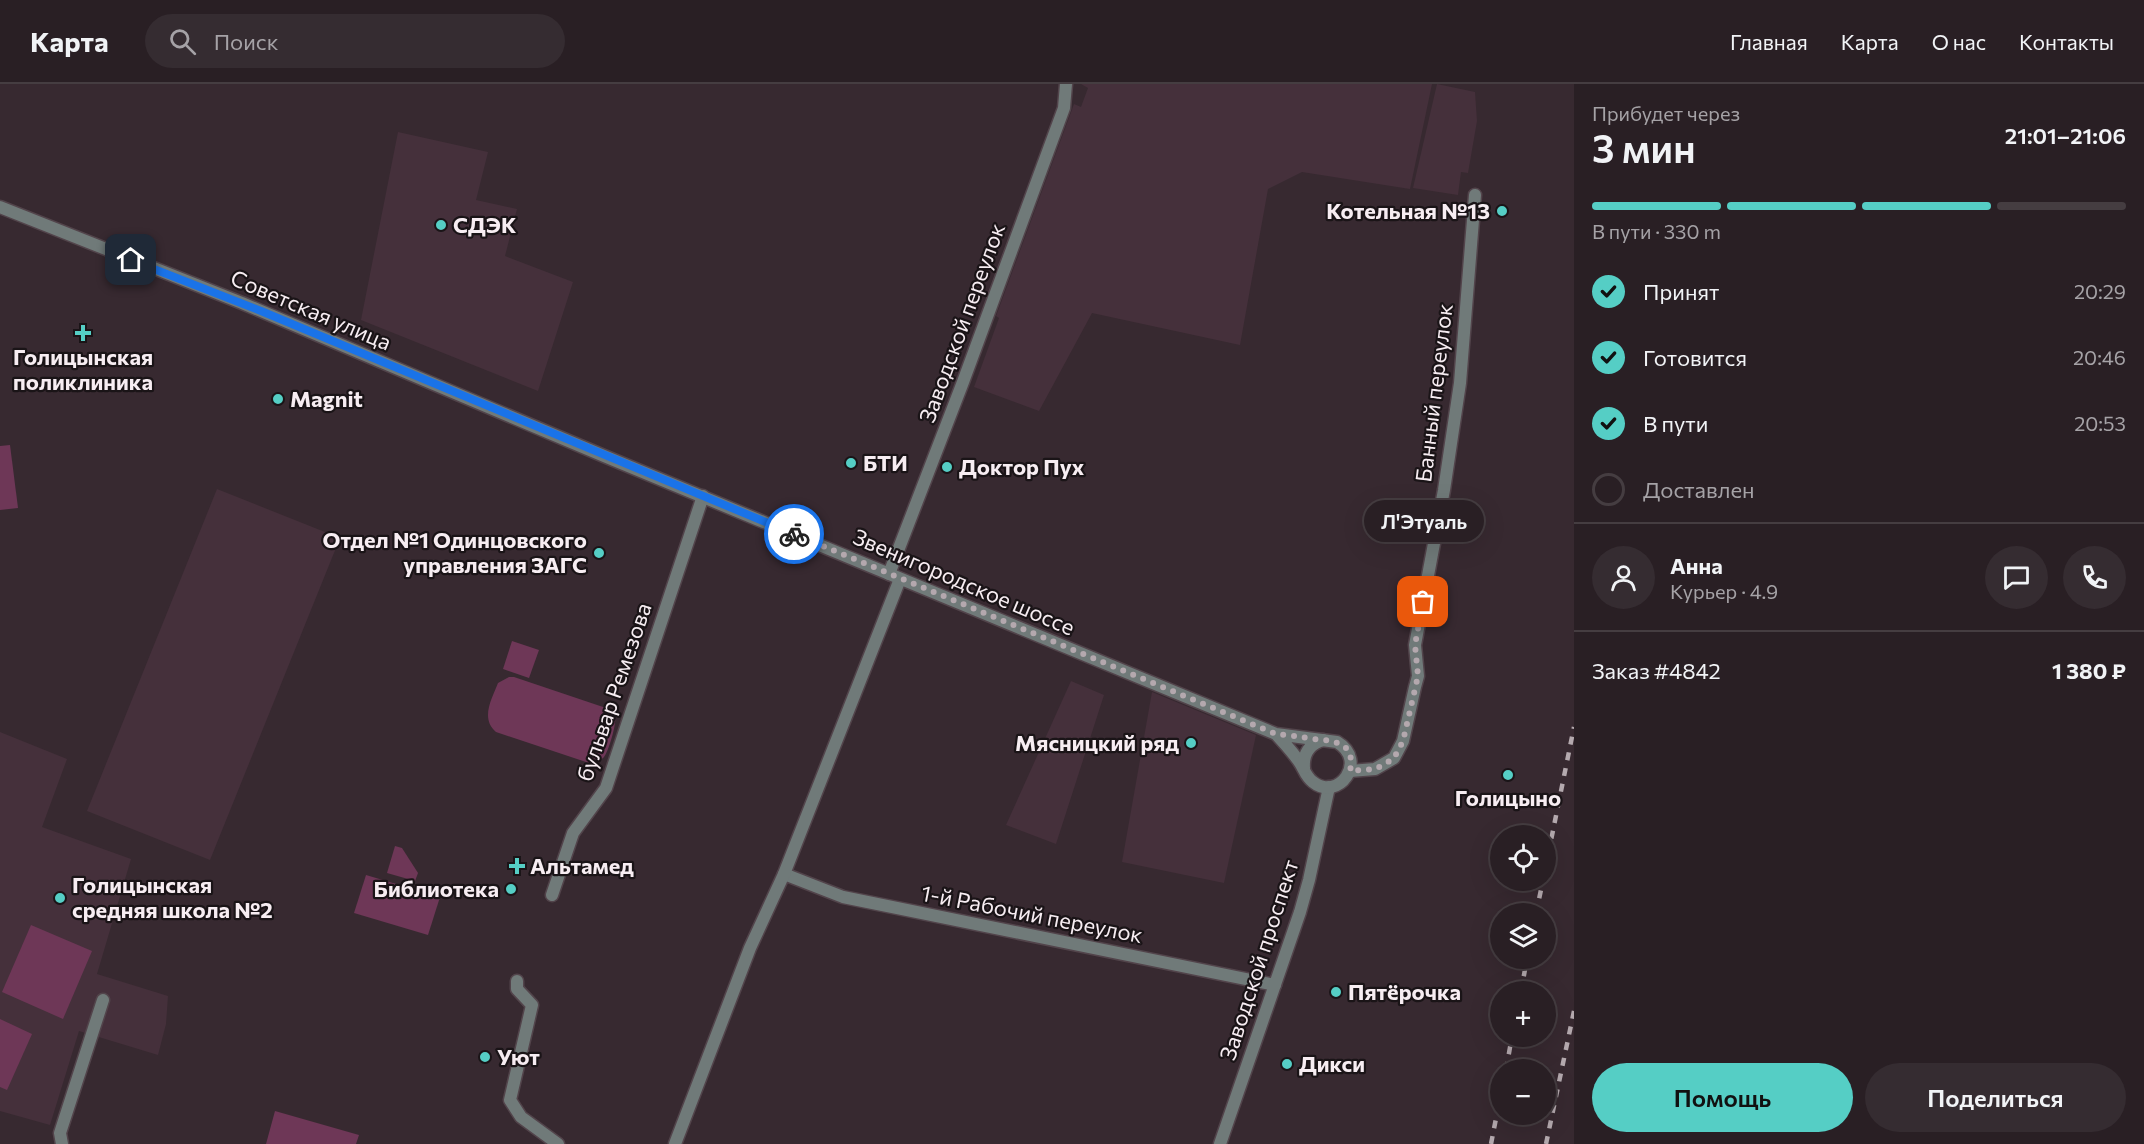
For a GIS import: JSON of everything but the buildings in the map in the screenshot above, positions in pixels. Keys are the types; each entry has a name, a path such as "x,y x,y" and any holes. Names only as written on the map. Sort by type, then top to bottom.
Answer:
{"street":[{"name":"Заводской переулок","path":"895,576 963,382 1064,108 1066,84"},
{"name":"Банный переулок","path":"1350,771 1375,769 1394,758 1403,741 1416,687 1418,676 1415,645 1444,490 1460,383 1475,195"},
{"name":"Советская улица","path":"0,207 242,303 604,456"},
{"name":"Звенигородское шоссе","path":"604,456 1276,734"},
{"name":"бульвар Ремезова","path":"552,895 573,832 606,788 703,496"},
{"path":"675,1144 750,948 784,874 895,576"},
{"path":"1276,734 1333,740 1345,748 1351,761 1350,771 1342,782 1329,787 1315,784 1276,734"},
{"path":"1304,768 1304,759 1308,750 1323,740"},
{"name":"Заводской проспект","path":"1220,1144 1309,880 1329,787"},
{"name":"1-й Рабочий переулок","path":"784,874 843,897 1275,985"},
{"path":"517,981 517,989 532,1005 510,1100 521,1117 558,1144"},
{"path":"62,1144 60,1133 103,1000"}],"shaded area":[{"path":"1081,84 1432,84 1410,189 1302,172 1268,189 1240,345 1092,313 1039,411 974,387 999,318 996,316 1074,104 1081,107 1088,88"},
{"path":"1437,84 1475,92 1477,121 1468,173 1461,172 1458,195 1413,188"},
{"path":"398,132 488,152 476,200 517,209 505,256 573,282 538,391 361,320"},
{"path":"10,445 18,508 0,510 0,446"},
{"path":"217,489 340,538 210,860 87,811"},
{"path":"512,641 539,650 529,678 503,669"},
{"path":"509,677 613,712 615,720 613,731 603,758 589,763 496,732 489,721 489,708 498,683"},
{"path":"1071,681 1104,695 1056,844 1006,825"},
{"path":"1152,692 1256,735 1224,883 1122,862"},
{"name":"Голицынская средняя школа №2","path":"0,732 67,759 42,827 131,859 97,974 168,996 166,1024 158,1055 79,1031 50,1125 0,1111"},
{"path":"395,846 402,848 418,873 415,881 387,873"},
{"path":"366,875 440,897 428,935 354,913"},
{"path":"31,925 92,951 63,1019 2,992"},
{"path":"0,1019 32,1034 7,1090 0,1087"},
{"path":"275,1111 359,1135 356,1144 266,1144"}],"railway":[{"path":"1554,825 1574,727"},
{"path":"1538,903 1541,891"},
{"path":"1523,981 1525,969"},
{"path":"1546,1144 1574,1011"},
{"path":"1508,1059 1510,1047"},
{"path":"1491,1144 1495,1125"}],"way so far":[{"path":"794,534 1276,734 1333,740 1342,744 1348,752 1351,761 1350,771 1375,769 1385,764 1394,758 1403,741 1418,676 1415,645 1423,602"}],"place":[{"name":"Котельная №13","path":"1502,211"},
{"name":"СДЭК","path":"441,225"},
{"name":"Голицынская поликлиника","path":"83,333"},
{"name":"Magnit","path":"278,399"},
{"name":"БТИ","path":"851,463"},
{"name":"Доктор Пух","path":"947,467"},
{"name":"Отдел №1 Одинцовского управления ЗАГС","path":"599,553"},
{"name":"Л'Этуаль","path":"1423,602"},
{"name":"Мясницкий ряд","path":"1191,743"},
{"name":"Голицыно","path":"1508,775"},
{"name":"Альтамед","path":"517,866"},
{"name":"Библиотека","path":"511,889"},
{"name":"Голицынская средняя школа №2","path":"60,898"},
{"name":"Пятёрочка","path":"1336,992"},
{"name":"Уют","path":"485,1057"},
{"name":"Дикси","path":"1287,1064"}],"route":[{"path":"131,260 261,311 794,534"}]}
